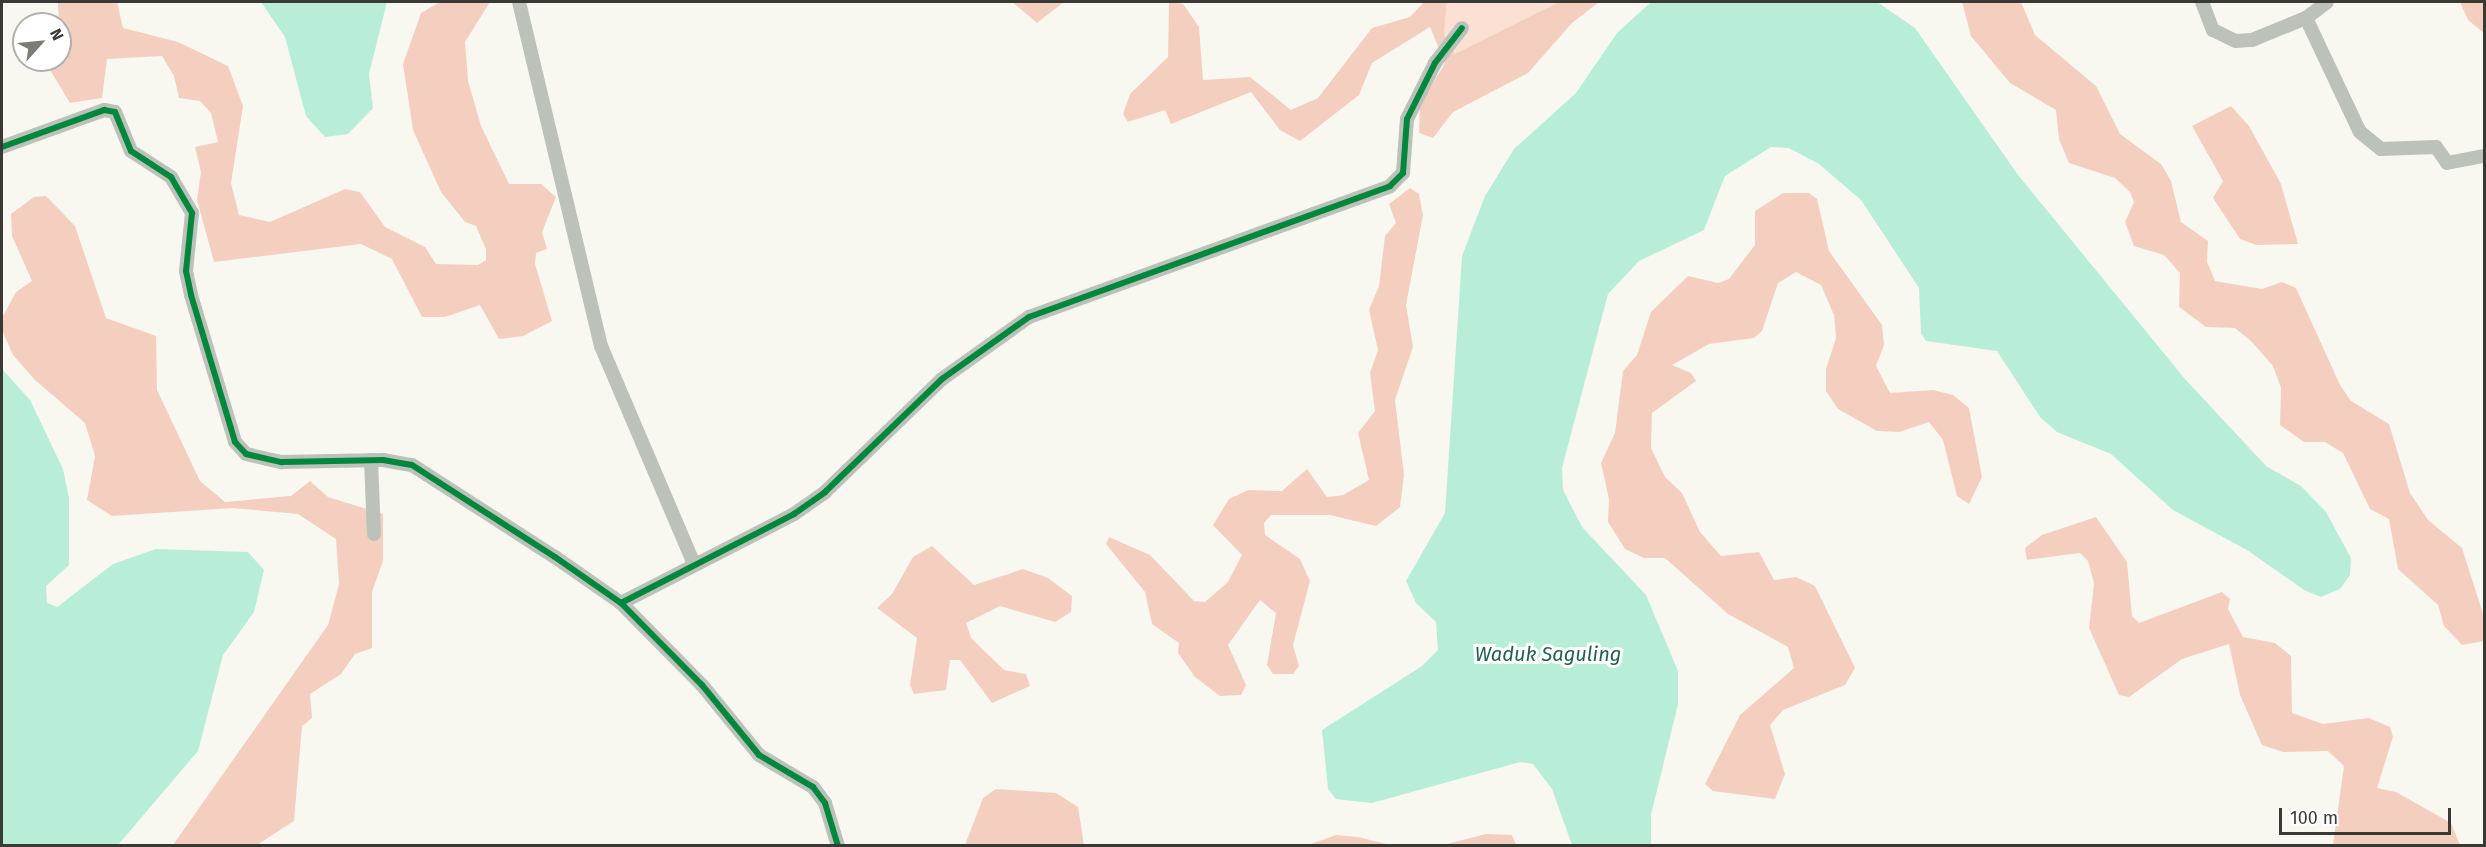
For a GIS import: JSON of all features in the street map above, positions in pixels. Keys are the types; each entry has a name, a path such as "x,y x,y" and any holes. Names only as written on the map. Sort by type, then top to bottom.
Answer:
{"street":[{"path":"519,2 601,346 694,564"},
{"path":"2202,2 2213,30 2236,40 2252,40 2306,18 2327,2"},
{"path":"2306,18 2369,141 2385,151 2436,147 2447,163 2484,156"},
{"path":"621,603 694,564 766,531 825,492 942,379 1029,317 1390,186 1403,173 1407,119 1435,63 1462,28"},
{"path":"2,147 113,111 131,152 171,177 192,213 188,279 235,442 246,454 263,460 371,460 420,469 621,603 702,685 759,755 813,787 825,803 838,846"},
{"path":"371,460 374,534"}],"shaded area":[{"path":"58,2 117,2 123,28 178,42 228,66 243,106 231,183 239,215 270,222 345,189 360,192 385,227 425,247 436,264 478,265 486,260 486,249 476,226 465,222 441,192 413,130 403,64 421,13 440,2 490,2 465,42 468,81 481,126 509,184 541,184 556,197 542,232 547,249 536,253 535,264 552,321 523,336 499,339 480,305 445,317 422,317 392,259 361,244 214,262 197,200 201,172 195,147 218,142 211,113 200,101 179,98 174,76 162,56 107,59 102,98 70,103 51,72 72,72 72,12 58,12"},
{"path":"1012,2 1064,2 1037,23"},
{"path":"1169,2 1183,4 1199,27 1203,80 1250,77 1291,110 1318,98 1372,28 1410,17 1424,2 1447,2 1444,34 1455,54 1559,2 1599,2 1572,23 1528,73 1453,112 1433,138 1419,133 1420,105 1445,63 1430,27 1372,63 1359,95 1300,141 1280,130 1251,92 1171,124 1165,110 1128,122 1123,114 1130,94 1168,57"},
{"path":"1447,2 1559,2 1455,54 1444,34"},
{"path":"1962,2 2021,2 2035,35 2096,86 2120,134 2161,164 2171,181 2181,222 2208,241 2207,262 2215,281 2262,289 2282,282 2296,288 2340,385 2351,401 2389,424 2410,493 2428,520 2462,548 2484,617 2484,641 2462,645 2444,626 2438,605 2398,569 2389,519 2370,509 2343,453 2325,442 2304,442 2280,425 2281,388 2273,366 2252,342 2235,328 2206,327 2179,307 2180,273 2164,255 2134,246 2125,222 2134,202 2130,192 2115,178 2069,163 2059,139 2056,110 2010,83 1971,36"},
{"path":"2460,2 2484,2 2484,33 2468,20"},
{"path":"2231,106 2249,126 2281,184 2298,244 2256,245 2240,239 2213,198 2223,181 2192,126"},
{"path":"1410,188 1419,194 1423,215 1406,305 1413,347 1395,400 1404,475 1400,507 1376,526 1330,515 1271,515 1264,523 1265,535 1300,559 1310,581 1293,645 1299,666 1293,674 1273,674 1267,665 1276,613 1260,600 1228,645 1246,685 1241,695 1220,696 1195,677 1178,653 1179,643 1152,624 1145,592 1106,544 1109,537 1150,555 1194,601 1205,602 1228,582 1242,555 1213,525 1229,499 1248,490 1282,491 1307,469 1327,497 1343,495 1369,480 1358,433 1375,411 1370,373 1378,350 1369,310 1379,286 1385,236 1396,223 1389,204"},
{"path":"1783,193 1809,193 1817,199 1829,251 1882,325 1884,345 1876,366 1890,393 1933,390 1953,395 1969,408 1982,477 1969,504 1957,496 1943,440 1929,422 1899,432 1877,431 1838,409 1826,391 1826,369 1836,338 1834,315 1821,285 1796,272 1778,283 1762,331 1754,338 1709,344 1672,365 1691,373 1696,381 1652,413 1651,448 1665,477 1682,493 1700,532 1721,556 1759,552 1774,580 1796,577 1815,586 1855,668 1845,685 1783,710 1770,725 1785,774 1775,799 1713,791 1705,784 1740,715 1794,668 1788,647 1728,614 1665,558 1644,558 1625,549 1608,522 1609,499 1601,463 1615,433 1623,371 1637,355 1651,312 1688,276 1718,283 1729,279 1755,245 1755,211"},
{"path":"46,196 75,226 106,318 156,336 157,390 200,481 225,502 291,496 310,481 328,497 383,514 383,561 372,592 372,648 355,654 341,674 310,694 312,718 302,726 294,821 257,845 173,845 328,625 339,584 336,539 298,514 233,508 112,516 87,500 95,456 85,423 35,380 13,355 2,330 2,318 16,292 32,281 12,236 11,214 34,197"},
{"path":"2096,517 2127,562 2132,616 2139,623 2222,592 2230,599 2228,609 2243,637 2275,643 2291,656 2292,713 2323,724 2369,718 2390,727 2393,737 2377,788 2396,792 2451,823 2460,845 2333,845 2344,766 2328,751 2283,752 2262,745 2240,695 2229,644 2182,659 2129,697 2119,695 2089,628 2094,583 2088,561 2080,553 2027,560 2025,548 2042,535"},
{"path":"932,546 974,585 1023,569 1048,578 1072,596 1071,612 1055,622 1000,606 966,623 971,638 1004,670 1026,674 1030,686 992,703 960,660 950,660 946,690 914,694 910,685 917,638 877,608 892,594 913,557"},
{"path":"996,789 1056,793 1078,807 1084,845 965,845 983,798"},
{"path":"1486,834 1512,835 1516,845 1443,845"},
{"path":"1336,835 1358,837 1390,845 1308,845"}],"water":[{"path":"261,2 387,2 369,74 373,108 348,134 325,137 306,116 285,37"},
{"name":"Waduk Saguling","path":"1651,2 1877,2 1915,28 2018,175 2185,379 2266,466 2301,486 2326,512 2351,558 2350,575 2340,589 2321,597 2304,590 2247,550 2173,510 2111,454 2057,432 2040,417 1997,351 1926,341 1921,333 1919,288 1861,200 1819,164 1789,148 1771,147 1725,176 1704,230 1639,261 1608,294 1562,468 1563,490 1582,527 1646,595 1678,671 1678,704 1651,815 1651,845 1572,845 1552,789 1533,764 1520,762 1372,803 1336,799 1328,789 1322,730 1422,666 1438,650 1436,622 1416,603 1406,581 1445,513 1462,256 1485,196 1514,149 1576,93 1617,33"},
{"path":"2,369 30,400 63,469 69,498 69,565 46,586 47,603 57,607 113,564 156,549 248,552 264,570 254,612 223,655 198,751 118,845 2,844"}],"cycle path":[{"path":"621,603 794,514 825,492 942,379 1029,317 1390,186 1403,173 1407,119 1435,63 1462,28"},
{"path":"2,147 104,110 115,112 131,151 171,177 192,213 186,271 191,295 235,442 246,454 282,462 383,460 412,465 555,557 621,603 702,685 759,755 813,787 825,803 838,846"}]}
